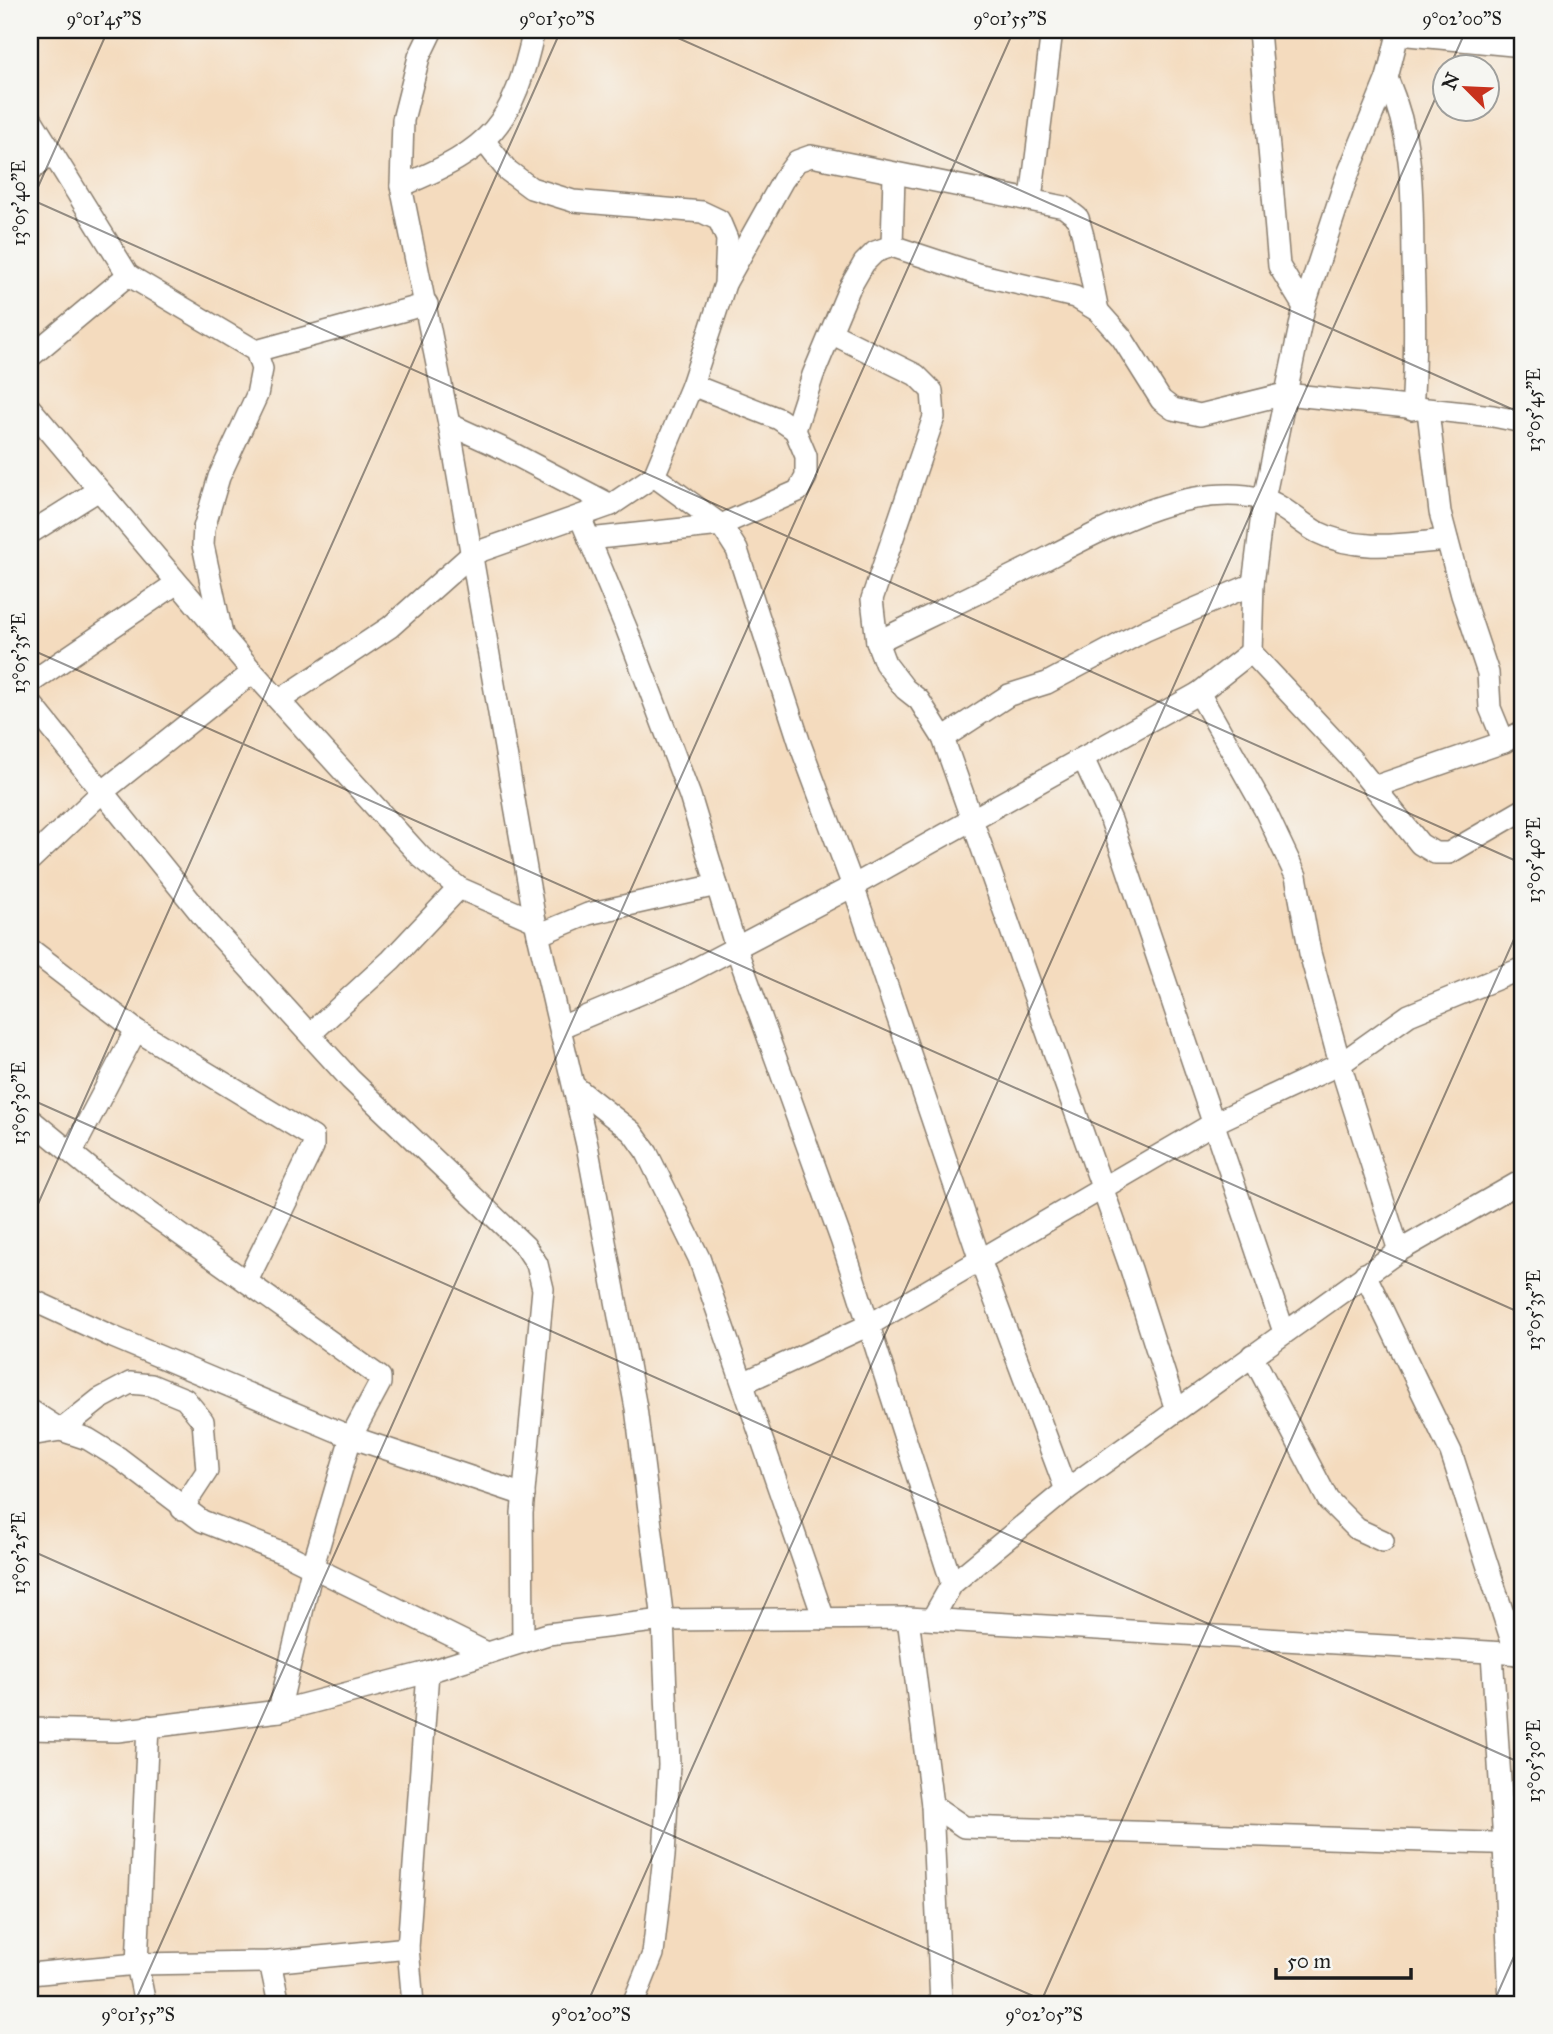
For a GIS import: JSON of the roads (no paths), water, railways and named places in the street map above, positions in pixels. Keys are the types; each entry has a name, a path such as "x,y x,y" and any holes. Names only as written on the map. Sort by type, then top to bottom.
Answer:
{"street":[{"path":"432,30 419,57 403,121 401,186 427,304 449,424 537,928 561,1027 636,1408 663,1620 669,1765 664,1856 653,1954 633,2004"},
{"path":"401,186 448,167 485,142 509,108 526,66 534,30"},
{"path":"1031,199 1052,30"},
{"path":"1259,30 1279,266 1304,307"},
{"path":"1523,46 1398,32 1387,78 1346,179 1304,307 1264,499 1252,584 1251,652 1374,787 1420,844 1435,853 1450,853 1523,810"},
{"path":"1387,78 1402,113 1409,144 1420,410 1447,540 1488,673 1490,708 1504,742"},
{"path":"30,117 50,154 128,275 256,351 262,369 257,395 219,477 204,528 203,545 222,636"},
{"path":"485,142 508,170 531,188 573,201 702,212 719,220 727,239 725,284"},
{"path":"30,171 50,154"},
{"path":"279,700 390,627 472,554 611,505 654,476 692,385 725,284 797,161 811,156 894,175 1064,206 1077,218 1098,311"},
{"path":"892,246 894,175"},
{"path":"795,430 813,375 864,263 875,252 892,246 978,274 1075,298 1098,311 1122,338 1161,400 1173,409 1200,415 1286,394 1493,416 1523,422"},
{"path":"30,357 128,275"},
{"path":"256,351 427,304"},
{"path":"831,332 916,375 932,391 934,417 872,598 877,642 885,663 905,690 919,700 943,738 1103,1189 1176,1410"},
{"path":"589,539 721,525 798,491 806,477 806,456 795,430 779,419 692,385"},
{"path":"30,408 97,491 253,672 421,857 459,888 537,928 717,885"},
{"path":"449,424 504,449 611,505"},
{"path":"654,476 721,525 737,550 800,744 853,886 980,1260 1066,1490"},
{"path":"30,533 97,491"},
{"path":"877,642 1035,565 1091,533 1169,503 1211,496 1264,499 1338,541 1378,546 1447,540"},
{"path":"580,517 627,630 690,796 736,948 869,1325 953,1584"},
{"path":"30,683 177,583"},
{"path":"943,738 1009,695 1047,682 1146,630 1252,584"},
{"path":"561,1027 680,977 853,886 1199,693 1251,652"},
{"path":"30,860 101,793 253,672"},
{"path":"1199,693 1264,808 1296,876 1310,953 1340,1064 1399,1251"},
{"path":"30,702 209,924 350,1079 525,1246 537,1264 543,1289 524,1495 523,1642"},
{"path":"1374,787 1504,742 1523,731"},
{"path":"1083,758 1111,820 1284,1332"},
{"path":"310,1034 391,960 459,888"},
{"path":"30,949 136,1030 313,1137 313,1147 247,1281"},
{"path":"743,1383 869,1325 1214,1124 1340,1064 1409,1015 1523,968"},
{"path":"72,1152 136,1030"},
{"path":"573,1086 632,1132 647,1153 699,1258 824,1619"},
{"path":"30,1119 104,1180 376,1372 380,1384 351,1437 312,1569 279,1711"},
{"path":"932,1619 953,1584 1066,1490 1365,1274 1399,1251 1523,1180"},
{"path":"30,1729 117,1731 279,1711 428,1672 559,1633 663,1620 908,1618 1519,1654 1451,1452 1365,1274"},
{"path":"30,1299 113,1337 351,1437 524,1495"},
{"path":"1252,1355 1328,1500 1357,1529 1383,1541"},
{"path":"30,1435 61,1430 100,1399 130,1383 151,1385 184,1399 203,1422 206,1471 182,1509"},
{"path":"30,1410 61,1430 88,1439 119,1458 182,1509 202,1521 286,1553 312,1569 487,1653"},
{"path":"908,1618 932,1805 941,2004"},
{"path":"1492,1653 1514,1843 1510,2004"},
{"path":"413,2004 408,1948 428,1672"},
{"path":"145,2004 137,1964 148,1726"},
{"path":"932,1805 964,1827 1514,1843"},
{"path":"934,1850 964,1827"},
{"path":"30,1974 137,1964 271,1962 408,1948"},
{"path":"271,1962 279,2004"}]}
